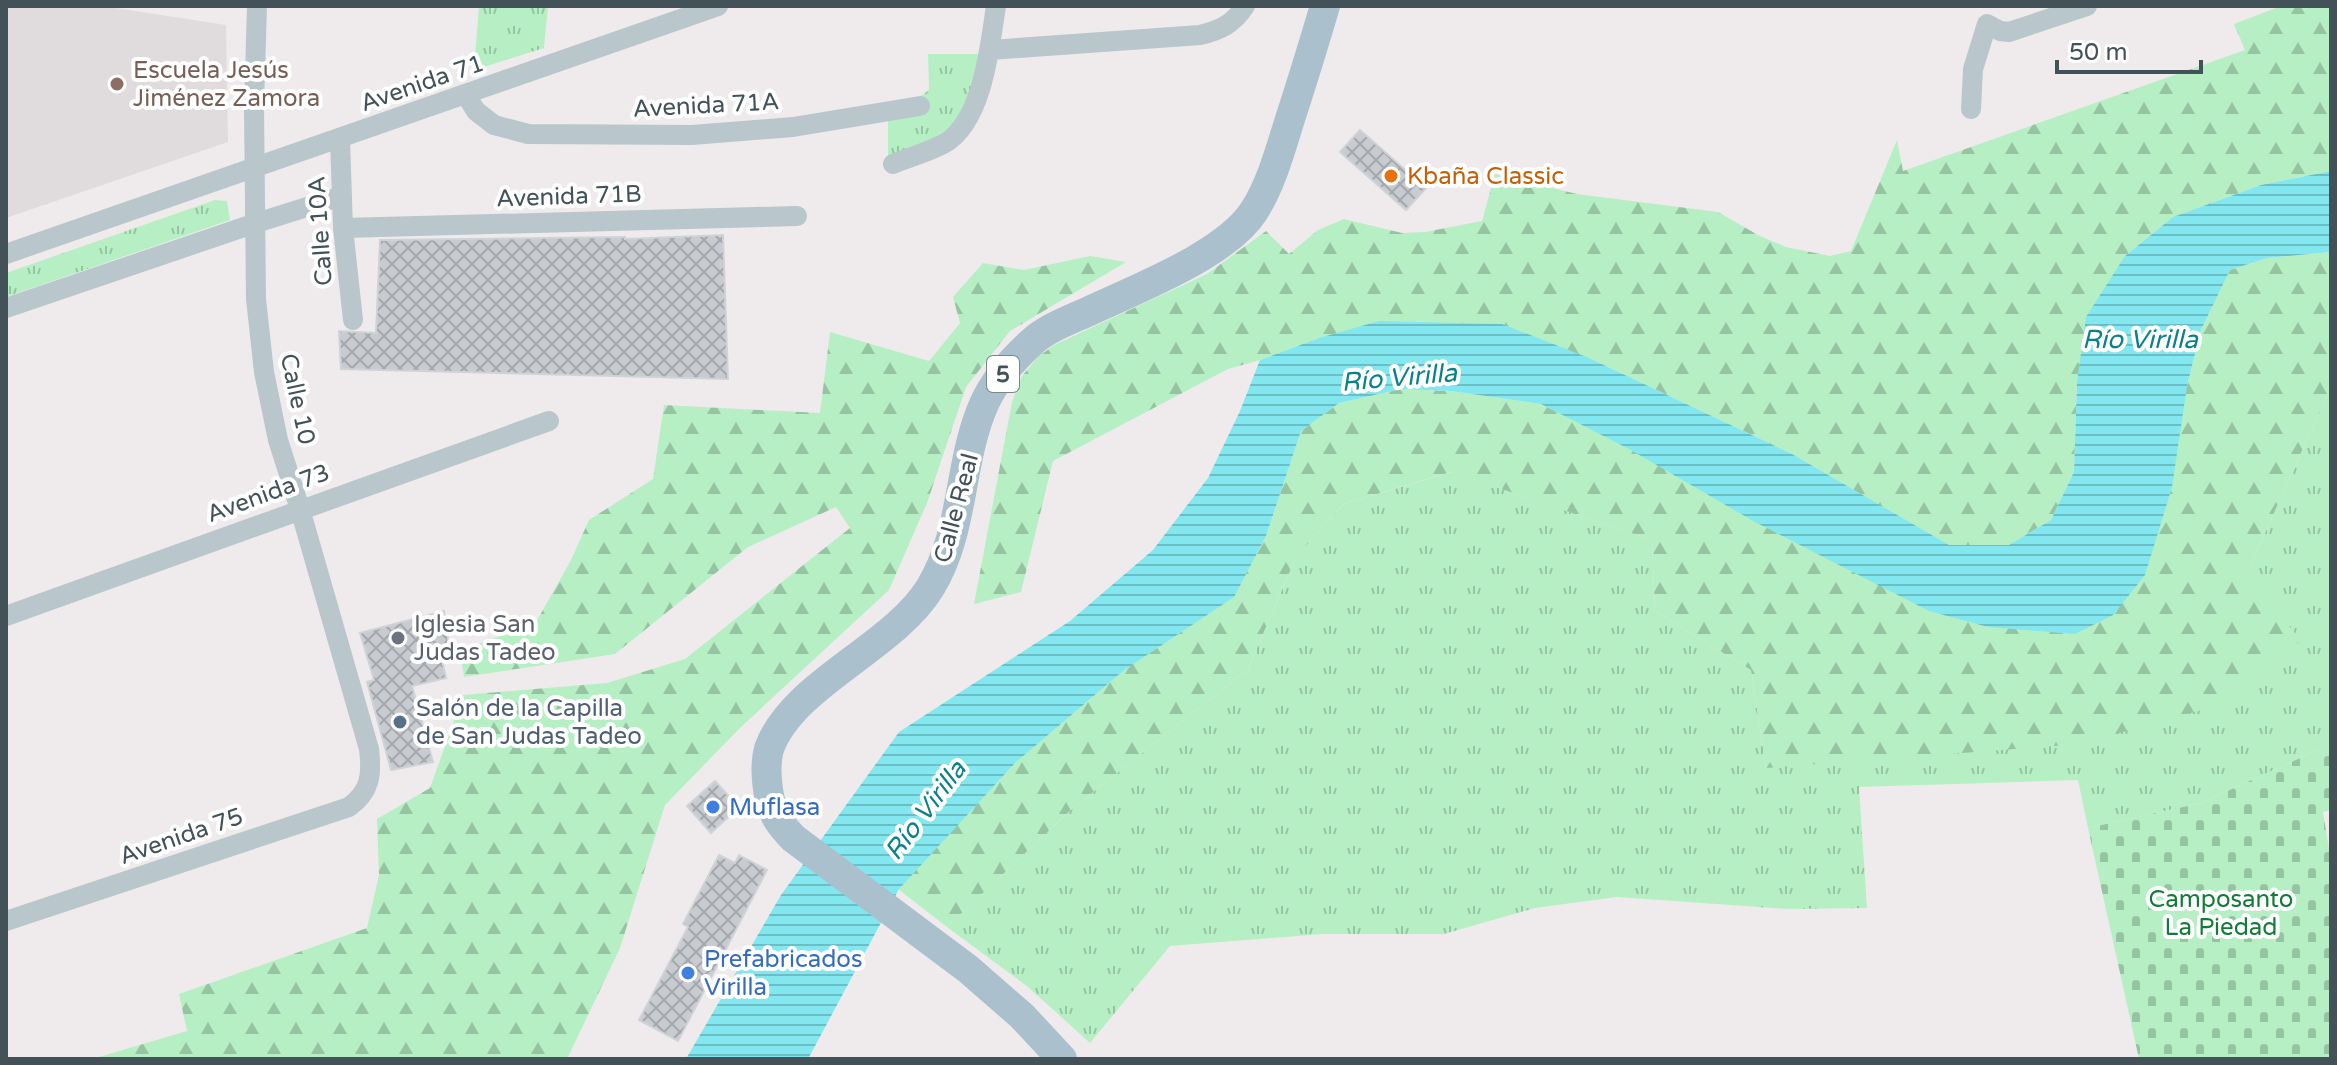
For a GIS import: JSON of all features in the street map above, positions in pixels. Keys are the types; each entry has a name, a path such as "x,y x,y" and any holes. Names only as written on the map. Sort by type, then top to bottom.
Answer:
{"main road":[{"name":"Calle Real","path":"1062,1059 1022,1016 990,988 793,838 775,816 767,777 768,751 778,731 808,696 894,628 929,590 948,554 976,426 985,402 1008,365 1035,339 1167,274 1221,243 1253,213 1280,152 1325,6"}],"street":[{"name":"Calle 10","path":"257,6 256,299 264,372 278,440 369,749 371,768 366,790"},
{"name":"Avenida 71","path":"6,254 718,6"},
{"path":"893,164 946,142 957,134 975,103 990,50 996,6"},
{"path":"990,50 1200,35 1218,31 1234,21 1245,6"},
{"path":"1989,15 2000,31 2009,32 2087,6"},
{"path":"1971,109 1973,69 1989,15"},
{"name":"Avenida 71A","path":"466,95 476,111 494,125 528,134 692,135 793,127 920,106"},
{"name":"Calle 10A","path":"340,139 343,228 353,320"},
{"path":"6,308 342,196"},
{"name":"Avenida 71B","path":"343,228 797,216"},
{"name":"Avenida 73","path":"6,616 549,421"},
{"name":"Avenida 75","path":"6,921 349,807 366,790"}],"shaded area":[{"name":"Escuela Jesús Jiménez Zamora","path":"6,6 103,6 226,25 228,142 6,218"}],"green space":[{"path":"479,6 548,6 544,48 474,70"},
{"path":"2281,6 2331,6 2331,171 2261,185 2173,217 2125,256 2077,382 2074,472 2051,520 2009,545 1949,546 1792,454 1589,358 1319,338 1228,369 1053,461 1021,592 974,604 1012,402 1022,376 1038,357 1054,345 1207,274 1266,231 1289,254 1318,230 1344,219 1402,233 1425,232 1482,221 1495,174 1577,194 1718,212 1786,247 1830,256 1851,251 1897,140 1903,171 2245,50 2234,24"},
{"path":"928,54 980,54 969,99 955,121 936,137 888,159 888,120 929,90"},
{"path":"215,200 227,201 230,220 6,297 6,273"},
{"path":"2331,252 2331,386 2247,573 2301,641 2202,710 2080,744 1766,768 1751,670 1655,611 1652,540 1451,472 1343,504 1296,557 1248,669 1072,809 947,927 898,889 1015,763 1123,671 1234,596 1266,536 1301,431 1339,403 1401,389 1451,391 1541,404 1988,627 2187,386 2201,330 2230,270 2267,258"},
{"path":"1090,256 1126,262 1010,331 966,387 927,503 889,590 740,728 665,805 620,948 567,1059 92,1059 187,1031 179,994 367,928 379,875 377,819 430,788 463,695 607,683 685,659 850,528 836,507 748,547 615,654 464,677 460,650 535,624 571,560 589,520 653,479 664,405 820,413 830,332 929,361 960,323 953,297 983,263 1024,270"},
{"path":"2331,386 2331,744 2201,803 2088,828 2078,780 1859,787 1867,908 1787,909 1617,897 1535,908 1444,934 1323,934 1170,946 1090,1043 1028,987 947,927 1072,809 1248,669 1296,557 1343,504 1452,472 1652,540 1655,611 1751,670 1766,768 2247,573"},
{"name":"Camposanto La Piedad","path":"2331,744 2331,810 2323,812 2331,861 2331,1059 2139,1059 2088,828 2201,803"}],"water":[{"name":"Río Virilla","path":"2331,171 2331,252 2267,258 2230,270 2201,330 2187,386 2172,487 2145,575 2113,615 2075,634 1988,627 1929,611 1755,522 1629,449 1541,404 1451,391 1401,389 1339,403 1301,431 1266,536 1234,597 1123,671 1015,763 899,889 808,1059 686,1059 781,895 899,732 1070,621 1153,550 1208,478 1260,360 1319,338 1379,321 1502,324 1589,358 1792,454 1949,545 2009,545 2051,520 2074,472 2077,382 2086,317 2125,256 2173,217 2261,185"}],"building":[{"path":"1360,130 1426,188 1406,210 1340,152"},
{"path":"723,235 728,379 341,369 339,331 376,333 380,240 625,239"},
{"path":"444,611 451,659 442,660 446,678 412,686 433,762 391,770 367,682 374,680 360,633"},
{"name":"Muflasa","path":"715,781 739,807 711,833 687,806"},
{"name":"Prefabricados Virilla","path":"719,855 735,863 739,855 767,870 678,1041 639,1020 688,927 683,924"}],"place":[{"name":"Escuela Jesús Jiménez Zamora","path":"117,84"},
{"name":"Kbaña Classic","path":"1391,176"},
{"name":"Iglesia San Judas Tadeo","path":"398,638"},
{"name":"Salón de la Capilla de San Judas Tadeo","path":"400,722"},
{"name":"Muflasa","path":"713,807"},
{"name":"Prefabricados Virilla","path":"688,973"}]}
